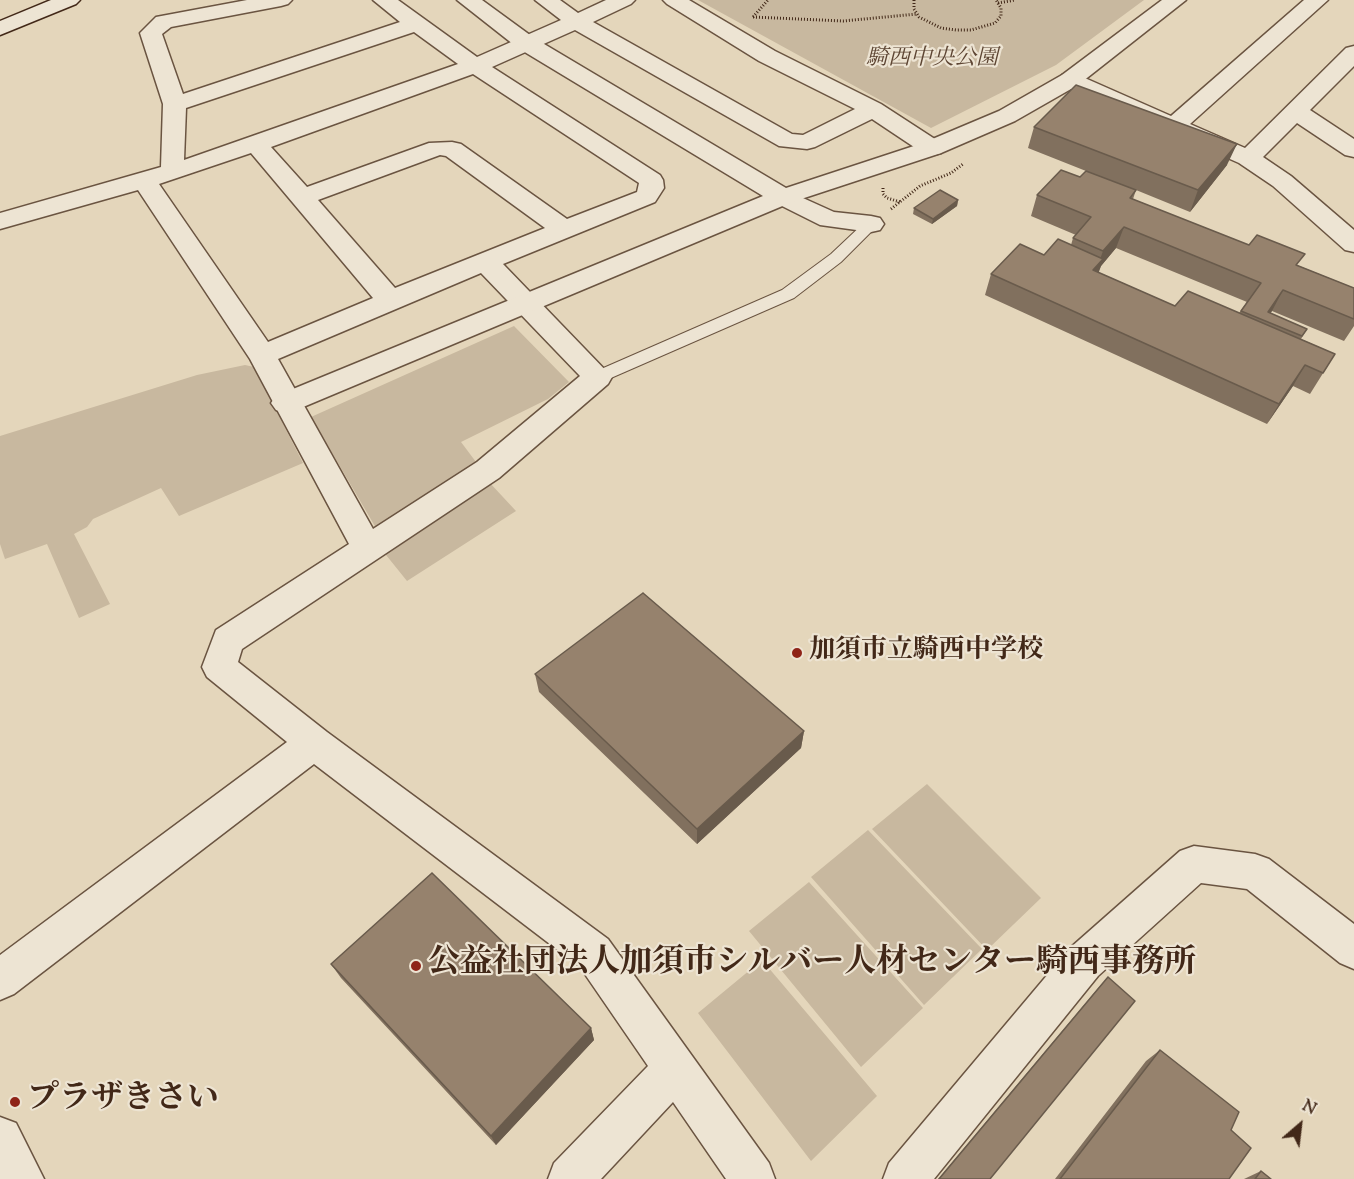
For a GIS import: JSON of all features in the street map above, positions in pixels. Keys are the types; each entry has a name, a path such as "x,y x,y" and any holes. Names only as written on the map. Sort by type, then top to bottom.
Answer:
{"street":[{"path":"0,29 69,0"},
{"path":"174,172 172,163 175,104 151,33 155,27 164,22 281,0"},
{"path":"261,355 485,261 646,197 652,188 651,180 475,66 384,0"},
{"path":"468,0 526,43 783,197 829,219 871,224"},
{"path":"546,0 576,21 787,141 807,142 873,109"},
{"path":"0,221 144,182 256,144 475,66 624,0"},
{"path":"674,0 767,56 873,109 932,148"},
{"path":"286,403 783,197 932,148 1006,116 1070,80 1175,0"},
{"path":"1175,125 1317,0"},
{"path":"175,104 415,24"},
{"path":"1248,158 1294,110 1352,59"},
{"path":"1070,80 1248,158 1282,181 1354,244"},
{"path":"1294,110 1354,150"},
{"path":"256,144 391,301"},
{"path":"303,196 438,148 452,149 564,229"},
{"path":"144,182 261,355 367,548"},
{"path":"485,261 598,377 488,470 228,640 219,667 314,743 594,953 753,1179"},
{"path":"0,980 314,743"},
{"path":"905,1179 1084,962 1194,864 1255,872 1354,949"},
{"path":"570,1179 675,1068"},
{"path":"0,1140 22,1179"}],"lane":[{"path":"598,377 788,294 836,258 871,224"}],"path":[{"path":"753,17 768,0"},
{"path":"914,0 914,9 917,14 928,23 941,28 971,30 995,22 1000,16 997,2 1015,0"},
{"path":"744,15 843,21 917,14"},
{"path":"910,184 920,186"},
{"path":"885,185 883,194 900,202"}],"green space":[{"name":"騎西中央公園","path":"698,0 1144,0 1056,65 931,128"},
{"path":"514,326 569,382 548,399 461,442 479,466 376,528 311,417"},
{"path":"245,365 254,367 303,463 179,516 161,488 93,519 87,527 74,534 110,604 79,618 47,544 5,559 0,544 0,436 197,375"},
{"path":"489,482 516,511 407,581 382,550"},
{"path":"927,784 1041,898 987,950 872,829"},
{"path":"868,830 982,949 924,1005 811,877"},
{"path":"809,882 923,1008 861,1067 749,931"},
{"path":"762,960 877,1096 811,1161 698,1013"}],"building":[{"path":"1076,85 1237,144 1198,190 1034,127"},
{"path":"1061,170 1080,177 1086,171 1136,190 1130,198 1249,245 1257,235 1305,254 1296,265 1354,288 1354,319 1283,290 1268,312 1307,329 1302,336 1241,311 1261,283 1124,227 1103,251 1073,238 1091,217 1037,195"},
{"path":"940,190 958,200 933,219 914,208"},
{"path":"1058,239 1103,259 1093,270 1175,306 1188,291 1335,354 1323,373 1305,365 1279,404 991,274 1020,244 1044,255"},
{"path":"643,593 804,731 697,829 535,674"},
{"path":"432,873 591,1028 491,1136 331,964"},
{"path":"1108,977 1135,1001 990,1179 939,1179"},
{"path":"1160,1050 1239,1112 1231,1130 1251,1148 1229,1179 1060,1179"},
{"path":"1261,1171 1271,1179 1255,1179"}],"place":[{"name":"加須市立騎西中学校","path":"797,653"},
{"name":"公益社団法人加須市シルバー人材センター騎西事務所","path":"416,966"},
{"name":"プラザきさい","path":"15,1102"}]}
